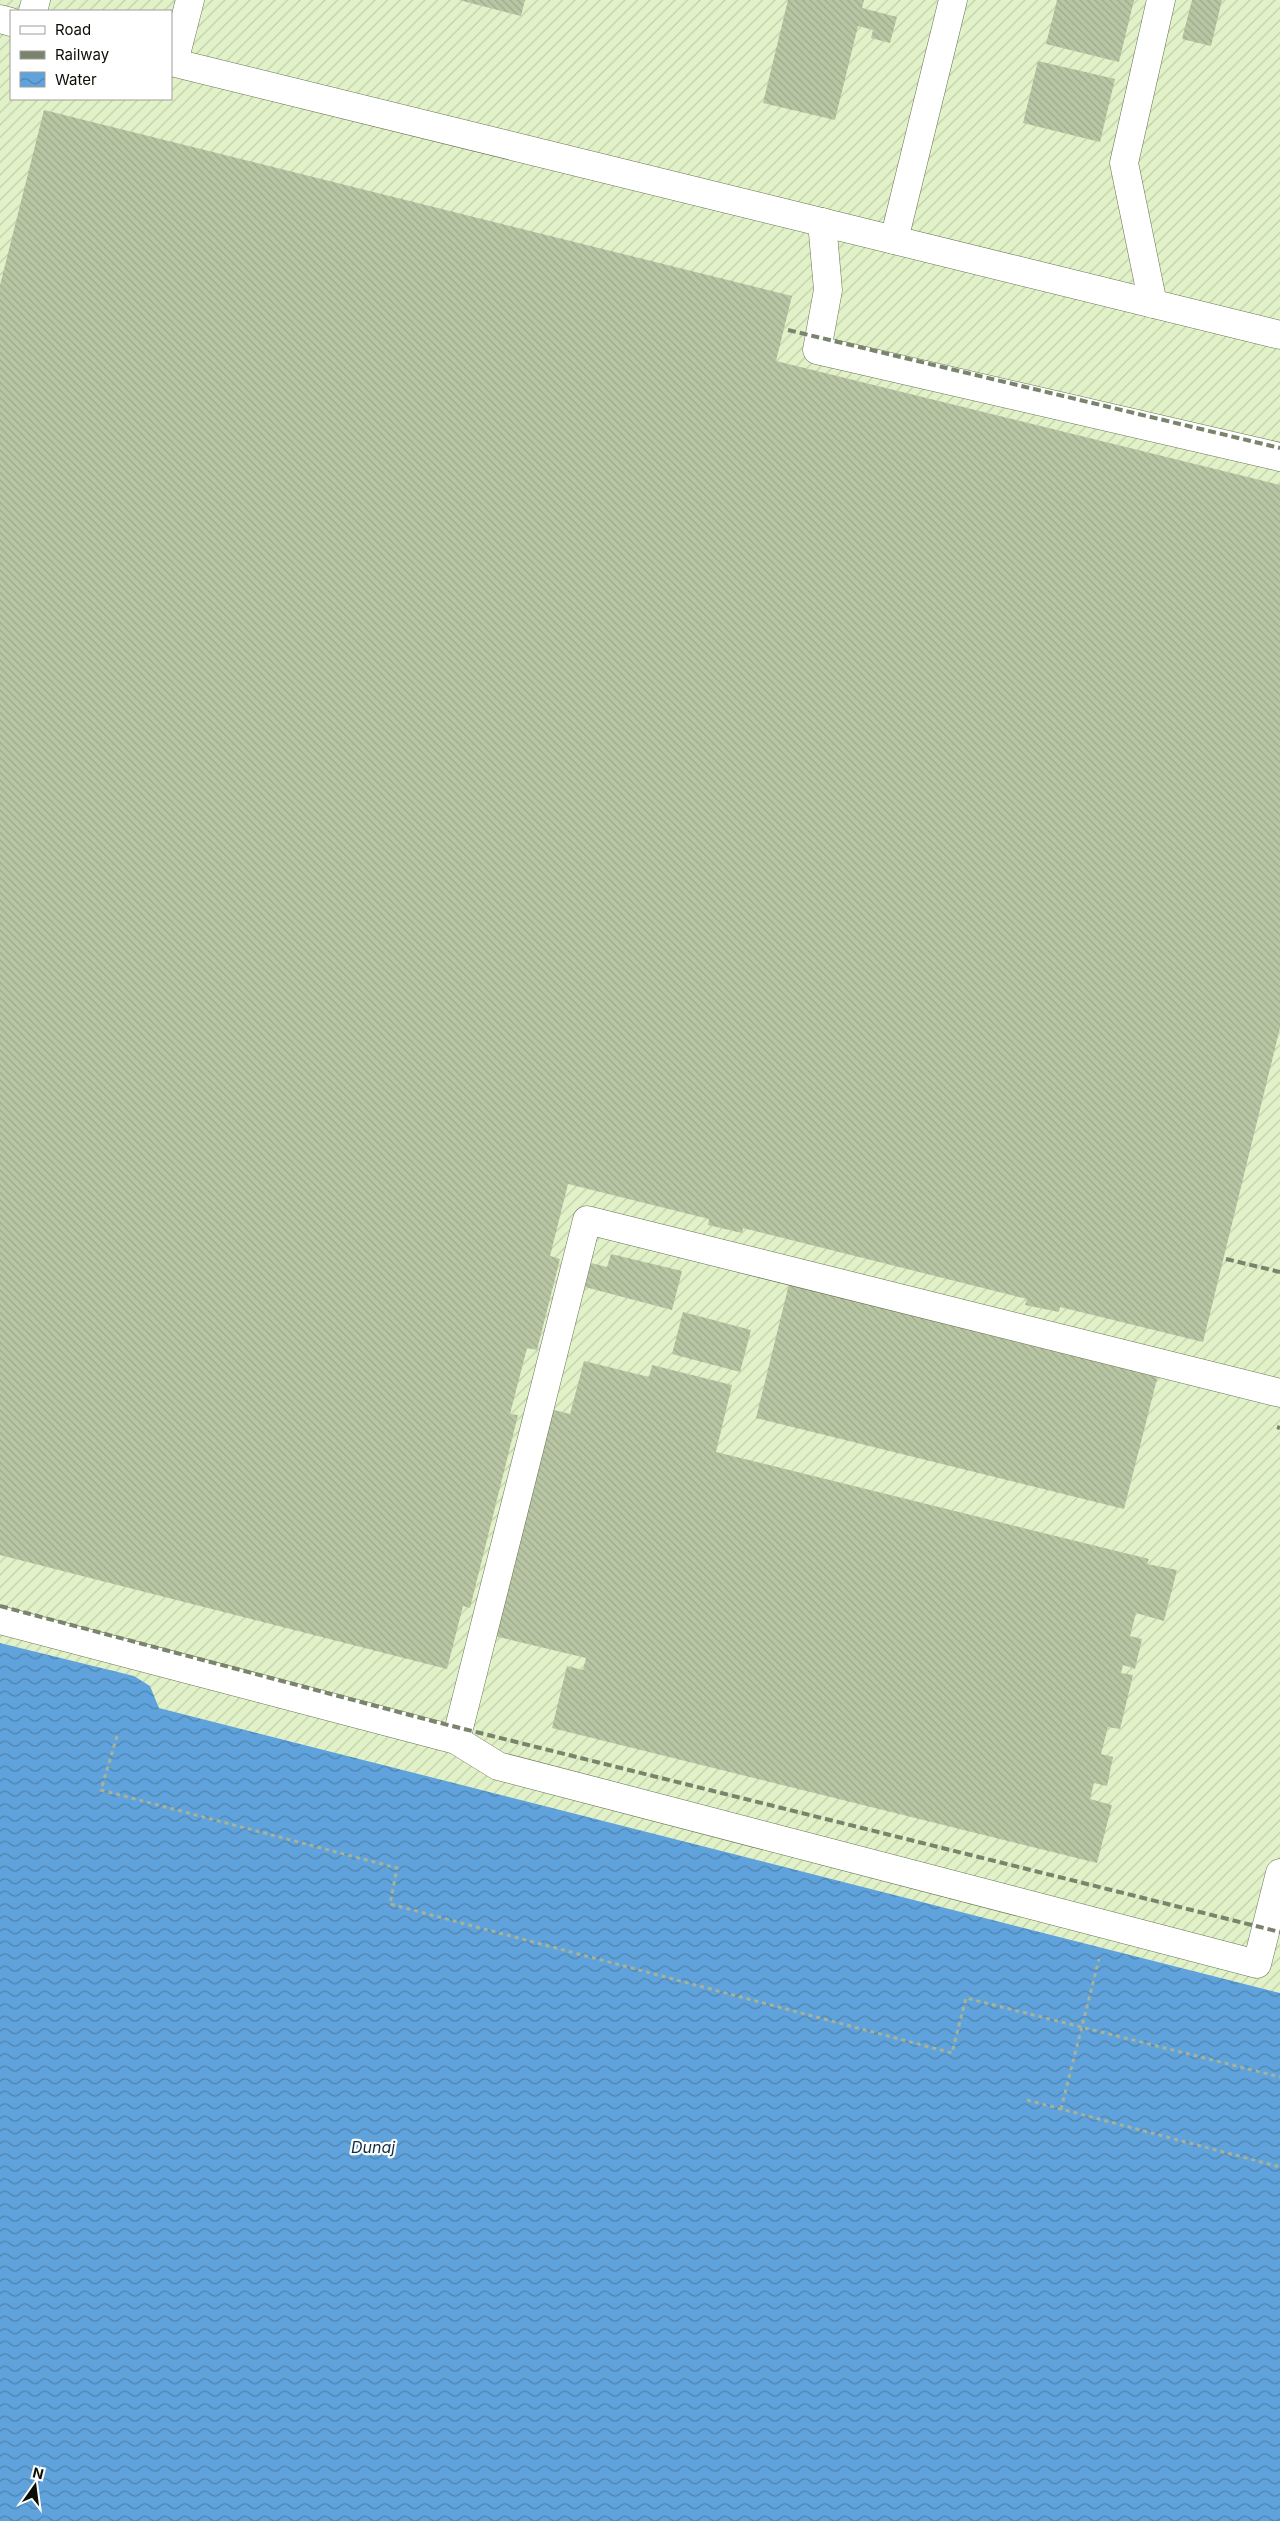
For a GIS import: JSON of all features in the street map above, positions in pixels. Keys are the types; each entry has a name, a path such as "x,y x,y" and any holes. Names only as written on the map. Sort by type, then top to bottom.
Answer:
{"lane":[{"path":"190,0 173,62 1280,335"},
{"path":"894,240 953,0"},
{"path":"1154,304 1124,163 1161,0"},
{"path":"822,222 828,290 817,350 1280,457"},
{"path":"456,1740 587,1220 1280,1393"},
{"path":"0,1620 456,1740 498,1766 1257,1964 1275,1914 1280,1873"}],"path":[{"path":"117,1736 101,1790 398,1868 390,1904 952,2053 966,1998 1280,2077"},
{"path":"1061,2109 1106,1926"},
{"path":"1027,2100 1280,2167"}],"shaded area":[{"path":"0,0 1280,0 1280,1993 159,1708 150,1686 134,1676 0,1643"}],"water":[{"name":"Dunaj","path":"0,1643 134,1676 150,1686 159,1708 1280,1993 1280,2521 0,2521"}],"building":[{"path":"459,0 525,0 521,16"},
{"path":"788,0 864,0 862,8 897,17 890,43 871,38 873,30 858,26 835,120 763,103"},
{"path":"1057,0 1134,0 1119,62 1046,44"},
{"path":"1192,0 1222,0 1211,46 1182,39"},
{"path":"1038,61 1115,79 1100,142 1023,123"},
{"path":"44,110 792,296 776,361 1280,485 1280,1028 1203,1342 1060,1307 1059,1312 1025,1305 1027,1299 743,1228 742,1233 708,1225 709,1219 568,1184 550,1256 560,1259 537,1350 527,1348 510,1414 518,1415 470,1608 463,1606 447,1669 0,1555 0,285"},
{"path":"611,1254 682,1271 672,1310 585,1287 591,1263 607,1267"},
{"path":"789,1284 1158,1375 1124,1509 756,1418"},
{"path":"683,1312 751,1330 740,1372 672,1354"},
{"path":"584,1361 649,1377 652,1365 732,1385 716,1452 1149,1559 1147,1564 1177,1570 1164,1621 1136,1613 1130,1636 1142,1639 1135,1669 1123,1665 1121,1673 1133,1675 1120,1729 1108,1727 1101,1754 1113,1757 1107,1786 1094,1783 1090,1799 1112,1805 1097,1863 552,1728 567,1666 583,1670 586,1658 490,1635 546,1408 570,1414"}],"railway":[{"path":"788,330 1280,448"},
{"path":"1226,1259 1280,1272"},
{"path":"0,1606 436,1722 1280,1932"}]}
